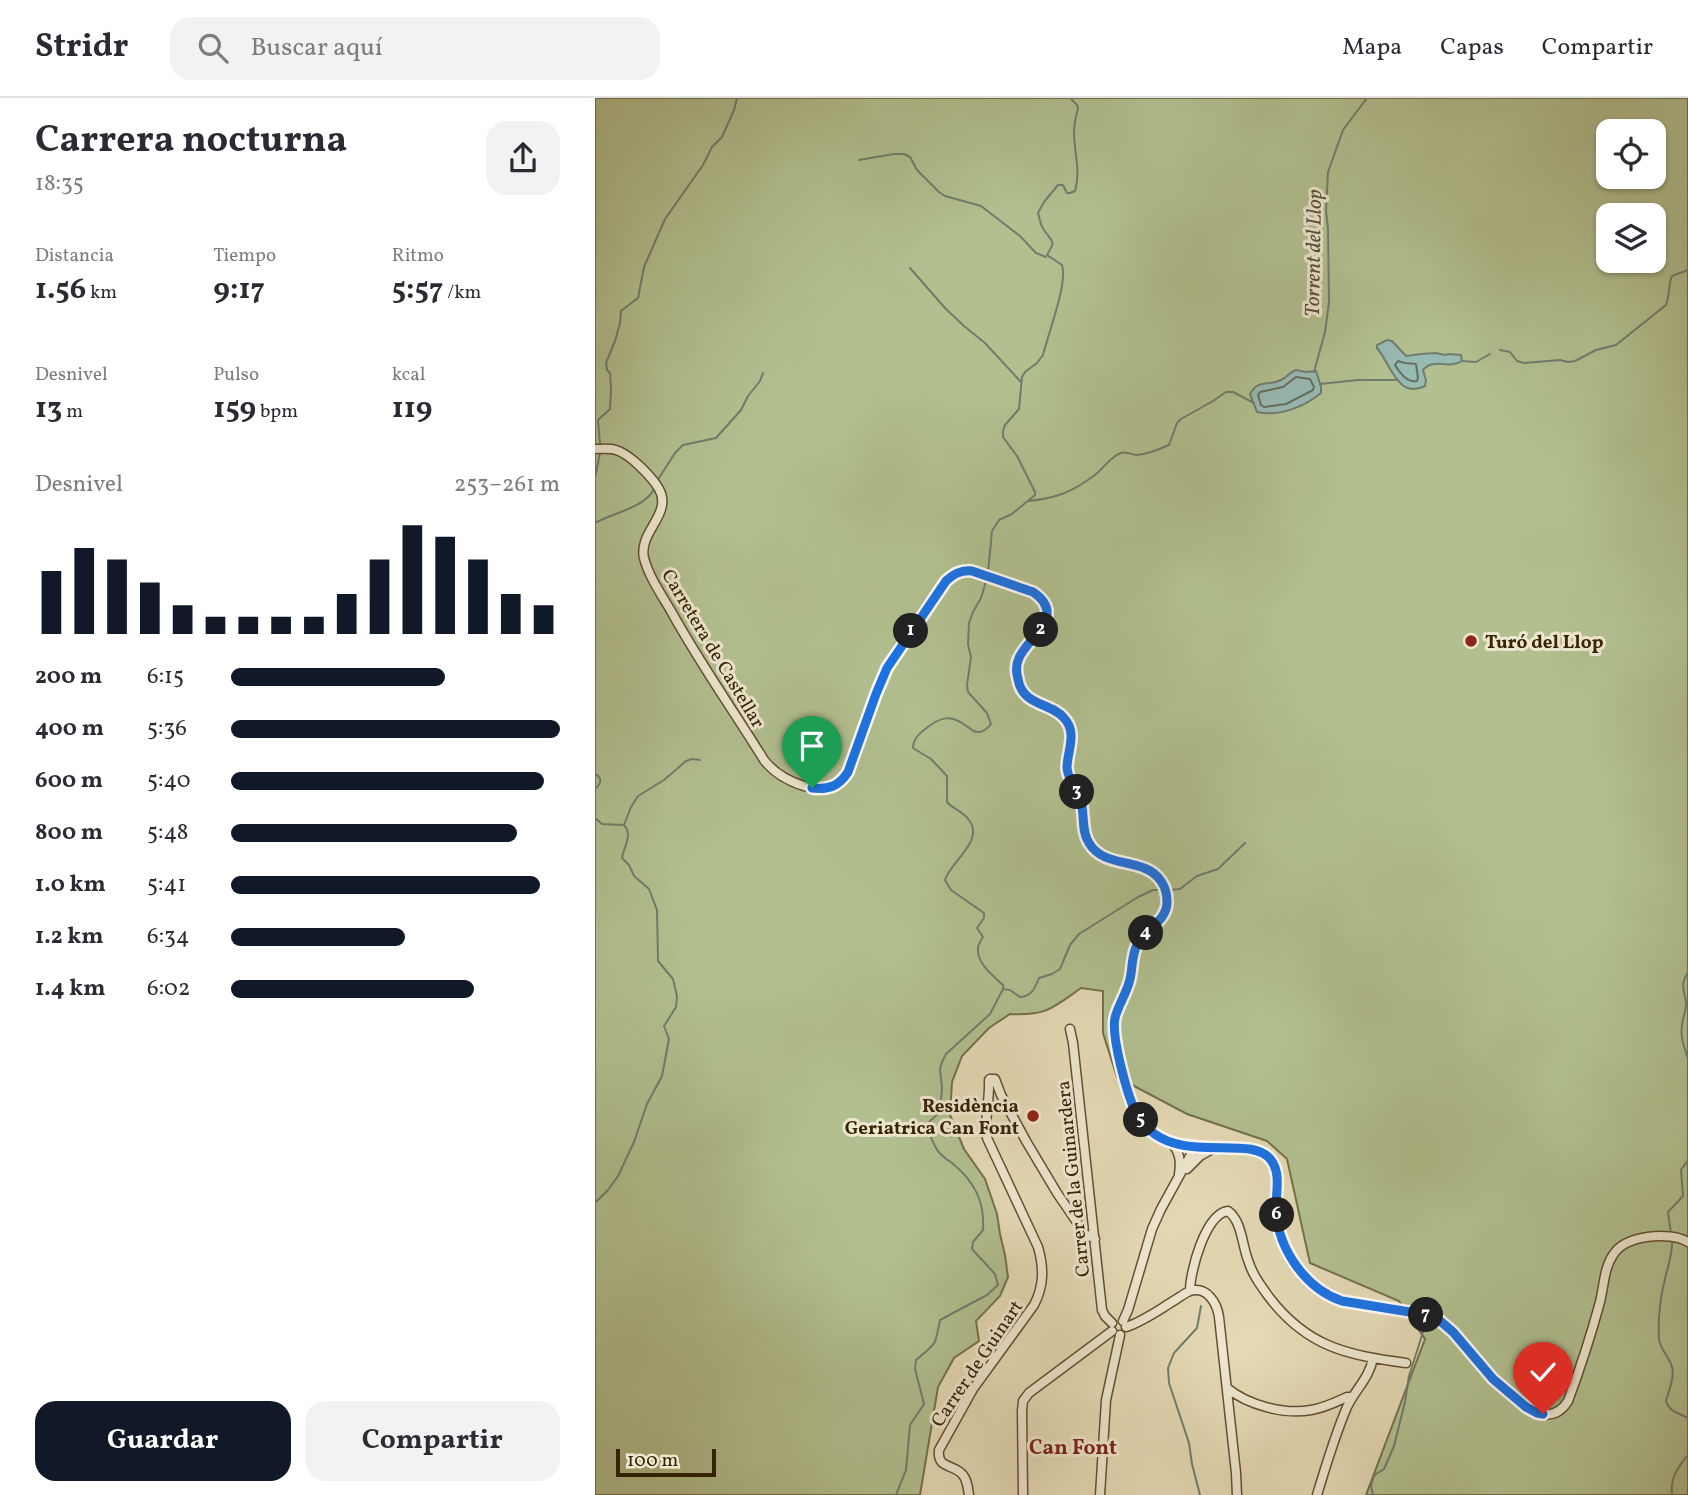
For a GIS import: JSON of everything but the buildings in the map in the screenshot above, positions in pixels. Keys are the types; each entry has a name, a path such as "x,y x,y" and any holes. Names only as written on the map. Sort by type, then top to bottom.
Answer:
{"street":[{"name":"Carretera de Castellar","path":"598,449 614,449 624,454 658,488 662,500 661,511 644,546 649,572 685,636 764,760 779,774 812,788 828,789 843,779 853,761 887,668 946,581 956,573 966,570 1033,592 1041,599 1045,606 1045,622 1019,658 1018,682 1025,695 1061,715 1070,728 1072,741 1068,773 1081,801 1086,838 1094,851 1108,859 1145,868 1155,874 1166,893 1167,906 1162,917 1143,936 1135,949 1131,979 1114,1025 1131,1101 1153,1132 1173,1143 1253,1150 1271,1159 1277,1174 1276,1212 1282,1238 1299,1268 1314,1286 1342,1301 1422,1314 1439,1320 1453,1332 1493,1379 1526,1407 1537,1413 1549,1414 1556,1413 1568,1401 1609,1264 1618,1248 1628,1241 1642,1238 1675,1236 1688,1242"},
{"name":"Carrer de la Guinardera","path":"1070,1029 1103,1310 1114,1330"},
{"name":"Carrer de Guinart","path":"969,1495 963,1475 941,1462 938,1457 939,1450 973,1389 1034,1305 1042,1280 1038,1247 988,1143 986,1129 990,1079 997,1082 1025,1141 1057,1194 1085,1234 1095,1239"},
{"path":"1173,1143 1180,1159 1178,1179"},
{"path":"1114,1330 1124,1333 1128,1310 1152,1229 1195,1147"},
{"path":"1178,1179 1192,1164 1214,1148"},
{"path":"1190,1291 1190,1282 1206,1231 1219,1214 1228,1211 1237,1222 1251,1270 1285,1317 1301,1331 1331,1348 1373,1359 1406,1363"},
{"path":"1100,1495 1106,1400 1116,1320 1125,1324 1142,1320 1190,1291 1206,1294 1218,1310 1237,1495"},
{"path":"1023,1495 1022,1411 1025,1398 1114,1330"},
{"path":"1317,1495 1333,1443 1352,1397 1367,1375 1373,1359"},
{"path":"1227,1388 1261,1405 1294,1411 1313,1410 1352,1397"}],"green space":[{"path":"595,98 1688,98 1688,1495 1366,1495 1425,1339 1399,1301 1310,1263 1287,1159 1267,1141 1187,1114 1117,1077 1103,1033 1103,991 1081,988 1049,1009 1032,1014 1010,1014 989,1028 962,1056 952,1082 950,1115 964,1149 985,1179 997,1214 1008,1277 1000,1296 976,1321 979,1341 954,1358 938,1387 920,1495 595,1495"}],"water":[{"path":"1387,340 1392,341 1406,356 1436,353 1461,355 1462,361 1427,366 1423,370 1425,386 1408,388 1396,378 1377,348 1377,345"},
{"path":"1296,370 1316,371 1321,393 1291,410 1257,412 1250,394 1253,389 1260,384 1281,380"}],"waterway":[{"path":"600,444 598,420 610,409 610,373 606,363 615,341 621,311 638,298 644,267 665,219 703,165 712,147 722,137 737,98"},
{"path":"988,573 992,531 999,520 1012,514 1035,495 1017,456 1003,437 1003,431 1019,409 1022,377 1043,355 1060,296 1062,265 1047,255 1052,242 1038,213 1058,185 1063,185 1067,193 1070,193 1075,191 1077,184 1074,129 1078,108 1070,98"},
{"name":"Torrent del Llop","path":"1314,372 1325,332 1329,302 1326,211 1328,172 1343,130 1367,98"},
{"path":"859,160 894,154 910,157 917,170 939,192 981,206 1020,236 1036,253 1046,257"},
{"path":"910,268 945,308 985,343 1021,382"},
{"path":"1500,350 1510,352 1517,361 1524,363 1560,360 1568,362 1616,345 1666,305 1672,276 1688,270"},
{"path":"1462,361 1476,362 1490,354"},
{"path":"657,481 683,445 716,438 741,410 763,373"},
{"path":"1320,384 1398,380"},
{"name":"Torrent del Llop","path":"1029,501 1056,496 1079,486 1121,453 1137,455 1169,445 1181,419 1226,392 1233,392 1254,403"},
{"path":"595,478 600,453"},
{"path":"595,523 643,501 654,489"},
{"path":"987,578 969,623 968,644 971,657 967,685 968,692 987,713 991,724 985,730 977,732 956,720 945,718 919,734 913,748 931,759 947,776 947,802 967,817 973,828 970,843 945,880 951,890 984,913 984,918 977,928 983,937 978,953 982,964 1003,985 1003,989"},
{"path":"624,825 638,796 664,780 686,761 700,760"},
{"path":"595,774 600,781 595,789"},
{"path":"595,818 602,824 624,825 627,829 628,837 622,858 634,876 649,889 657,910 658,961 673,979 677,996 676,1007 664,1026 669,1039 662,1076 647,1104 634,1142 618,1176 595,1203"},
{"path":"1168,890 1180,889 1197,876 1218,869 1245,843"},
{"path":"896,1495 906,1470 910,1425 924,1404 915,1369 916,1360 934,1344 940,1320 987,1295 998,1285 995,1274 972,1249 973,1242 983,1230 982,1210 977,1192 960,1170 939,1152 926,1128 940,1112 942,1062 946,1054 990,1014 1003,989 1020,997 1027,995 1039,978 1060,969 1070,945 1079,934 1138,897 1153,890 1162,890"},
{"path":"1688,972 1683,985 1686,1004 1682,1023 1683,1043 1688,1059"},
{"path":"1671,1234 1668,1212 1683,1196 1681,1170 1688,1160"},
{"path":"1672,1240 1660,1303 1659,1339 1673,1372 1667,1405 1688,1418"},
{"path":"1200,1495 1189,1443 1169,1383 1168,1368 1174,1353 1197,1328 1201,1306"},
{"path":"1373,1495 1373,1478 1384,1469 1394,1446 1409,1376 1424,1329"},
{"path":"1672,1495 1675,1473 1688,1455"}],"place":[{"name":"Turó del Llop","path":"1471,641"},
{"name":"Residència Geriatrica Can Font","path":"1033,1116"}],"district":[{"name":"Can Font","path":"1073,1447"}],"route":[{"path":"812,788 828,789 839,783 848,772 887,668 946,581 956,573 966,570 1038,596 1045,606 1045,622 1019,658 1018,682 1025,695 1061,715 1070,728 1072,741 1068,773 1081,801 1084,834 1094,851 1108,859 1138,865 1151,871 1159,878 1168,900 1162,917 1138,942 1133,956 1131,979 1114,1025 1131,1101 1137,1113 1153,1132 1167,1142 1195,1147 1248,1150 1267,1156 1274,1164 1277,1174 1276,1212 1282,1238 1299,1268 1314,1286 1342,1301 1422,1314 1439,1320 1453,1332 1493,1379 1526,1407 1543,1414"}]}
